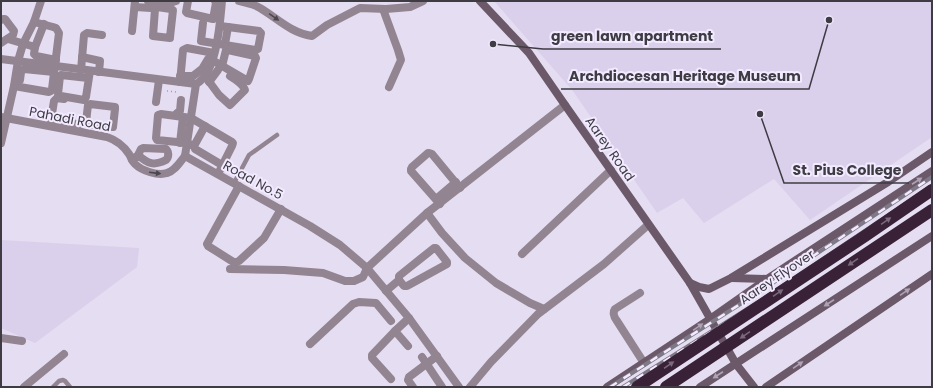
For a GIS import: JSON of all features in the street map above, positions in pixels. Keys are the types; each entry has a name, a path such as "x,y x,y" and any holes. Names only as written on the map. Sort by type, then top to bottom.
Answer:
{"highway":[{"name":"Aarey Flyover","path":"637,387 932,190"},
{"path":"666,387 932,210"}],"street":[{"path":"16,87 18,61 23,44 34,22 41,1"},
{"path":"44,24 35,47 34,54 55,66 89,75 99,72 159,80 180,79 197,74 205,64 208,57 216,58 258,49 261,33 259,31 228,27 218,22 186,13 188,1"},
{"path":"215,1 218,22"},
{"path":"216,58 218,22 222,1"},
{"path":"239,1 258,7 289,28 303,35 312,36 327,25 360,8 383,9 410,7 423,1"},
{"name":"Aarey Road","path":"480,1 529,53 690,283 736,364 754,387"},
{"path":"132,30 135,4 154,4 172,4 173,11 170,37 153,35 156,8 154,4"},
{"path":"148,33 154,4"},
{"path":"383,9 401,60 389,87"},
{"path":"1,20 3,18 5,19 14,31 13,35 4,41"},
{"path":"16,87 49,92 52,89 58,33 56,28 34,22"},
{"path":"203,23 202,41 216,58"},
{"path":"180,79 196,84 201,82 216,58 228,27"},
{"path":"77,72 82,57 84,35 86,33 102,35"},
{"path":"4,41 35,47"},
{"path":"180,79 184,49 187,48 216,58"},
{"path":"82,57 100,60 99,72"},
{"path":"1,59 18,61 32,67"},
{"path":"1,143 4,118 21,71 32,67 55,66"},
{"path":"77,72 60,76 59,96 84,100 86,97 89,75"},
{"path":"156,102 159,80"},
{"path":"192,108 196,84"},
{"path":"50,123 55,99 57,98 82,102 84,105 80,128"},
{"path":"90,104 115,108 113,126 92,124 87,124 86,122 88,105 90,104"},
{"path":"230,269 284,270 323,273 345,281 354,282 363,277 367,268 438,201 565,105"},
{"path":"192,108 183,111 160,114 157,116 156,139 187,144 222,165"},
{"path":"183,111 192,108"},
{"path":"183,111 233,143 218,174"},
{"path":"183,111 187,144 185,156"},
{"name":"Pahadi Road","path":"4,118 80,128 91,134 117,140 129,154 135,158 136,165 146,171 158,174 168,173 174,169 185,156"},
{"path":"91,134 92,124"},
{"path":"107,137 108,126"},
{"path":"187,144 205,126"},
{"path":"690,283 709,289 732,278 888,182 932,152"},
{"path":"438,201 411,171 412,167 422,158 429,153 432,154 458,185"},
{"name":"Road No.5","path":"185,156 281,209 340,245 367,268 409,318 459,387"},
{"path":"522,254 611,170"},
{"path":"607,387 710,319 767,279 932,171"},
{"path":"236,184 207,244 234,263 239,261 264,238 281,209"},
{"path":"427,213 464,258 496,283 530,303 544,309"},
{"path":"470,387 491,362 538,314 604,264 648,225"},
{"path":"700,387 932,236"},
{"path":"438,250 449,241"},
{"path":"376,303 399,280 399,276 434,248 438,250 447,262 447,264 407,286 404,286 399,280"},
{"path":"766,387 932,274"},
{"path":"732,278 767,279"},
{"path":"640,293 615,309 614,315 644,363"},
{"path":"310,344 353,304 359,302 376,303 391,321"},
{"path":"391,379 372,358 372,355 409,318"},
{"path":"395,331 408,346"},
{"path":"1,338 22,341"},
{"path":"24,387 64,354"},
{"path":"413,387 408,380 409,377 424,360 437,356"},
{"path":"424,360 442,387"}],"lane":[{"path":"236,184 249,155 277,135"},
{"path":"53,387 62,380 65,381 70,387"}],"path":[{"path":"157,90 177,92 181,98 183,111"}],"shaded area":[{"path":"494,1 932,1 932,137 810,220 774,179 704,223 683,198 657,213 573,91"},
{"path":"1,240 139,248 137,267 35,343 1,328"}],"railway":[{"path":"610,387 756,294 932,177"},
{"path":"623,387 760,301 932,186"}],"place":[{"name":"Archdiocesan Heritage Museum","path":"829,20"},
{"name":"green lawn apartment","path":"493,44"},
{"name":"St. Pius College","path":"760,114"}]}
